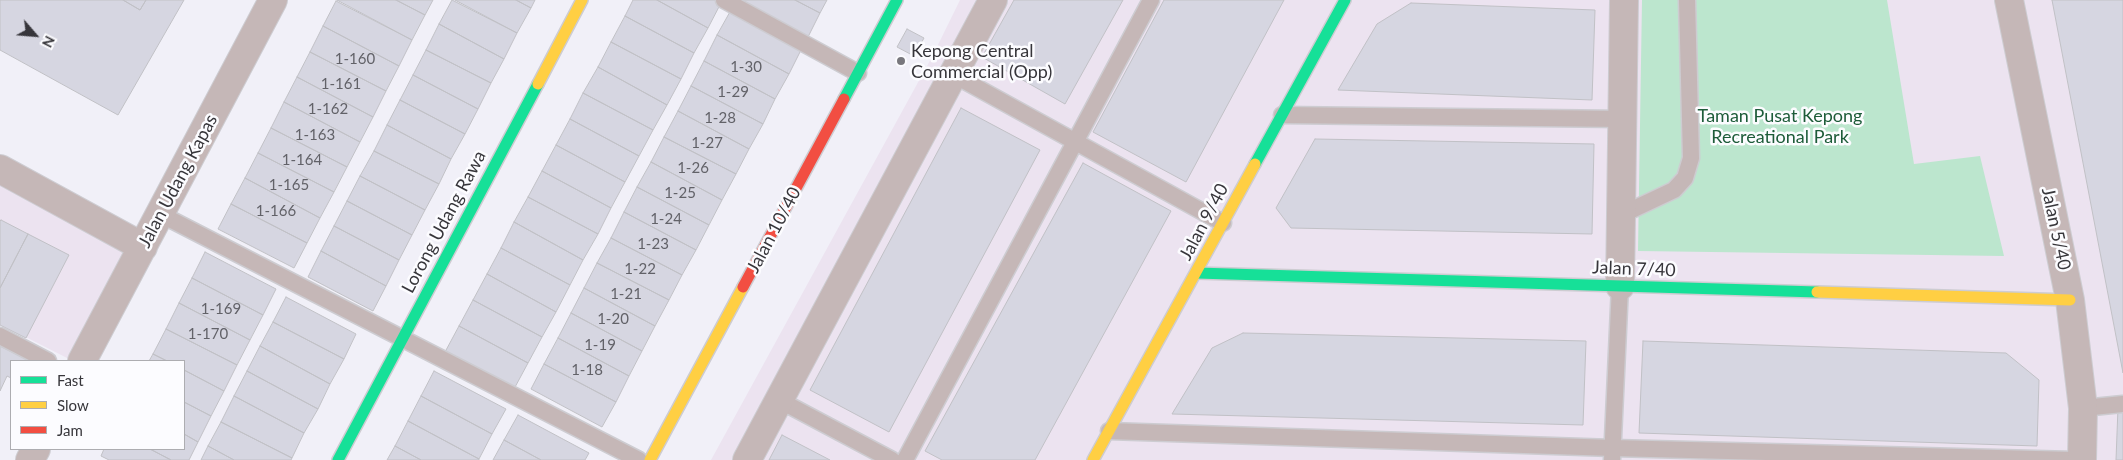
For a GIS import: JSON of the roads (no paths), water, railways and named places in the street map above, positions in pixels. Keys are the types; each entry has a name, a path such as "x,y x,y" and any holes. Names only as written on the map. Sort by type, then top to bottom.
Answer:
{"street":[{"name":"Jalan Udang Kapas","path":"83,360 273,0"},
{"name":"Lorong Udang Rawa","path":"338,460 582,0"},
{"name":"Jalan 10/40","path":"650,460 898,0"},
{"path":"747,460 993,0"},
{"name":"Jalan 9/40","path":"1093,460 1345,0"},
{"path":"1620,286 1624,0"},
{"name":"Jalan 5/40","path":"2009,0 2070,300 2083,408 2082,460"},
{"path":"0,168 143,247"},
{"name":"Jalan 7/40","path":"1197,273 2070,300"}],"lane":[{"path":"724,0 858,74"},
{"path":"904,460 1151,0"},
{"path":"1621,215 1674,190 1685,178 1691,158 1687,0"},
{"path":"954,75 1224,222"},
{"path":"1282,115 1623,119"},
{"path":"160,214 639,460"},
{"path":"1612,454 1620,286"},
{"path":"0,336 46,360"},
{"path":"779,400 892,460"},
{"path":"2083,408 2123,404"},
{"path":"1109,431 1612,454 2074,460"}],"place":[{"name":"Kepong Central Commercial (Opp)","path":"901,61"}],"park label":[{"name":"Taman Pusat Kepong Recreational Park","path":"1780,126"}]}
